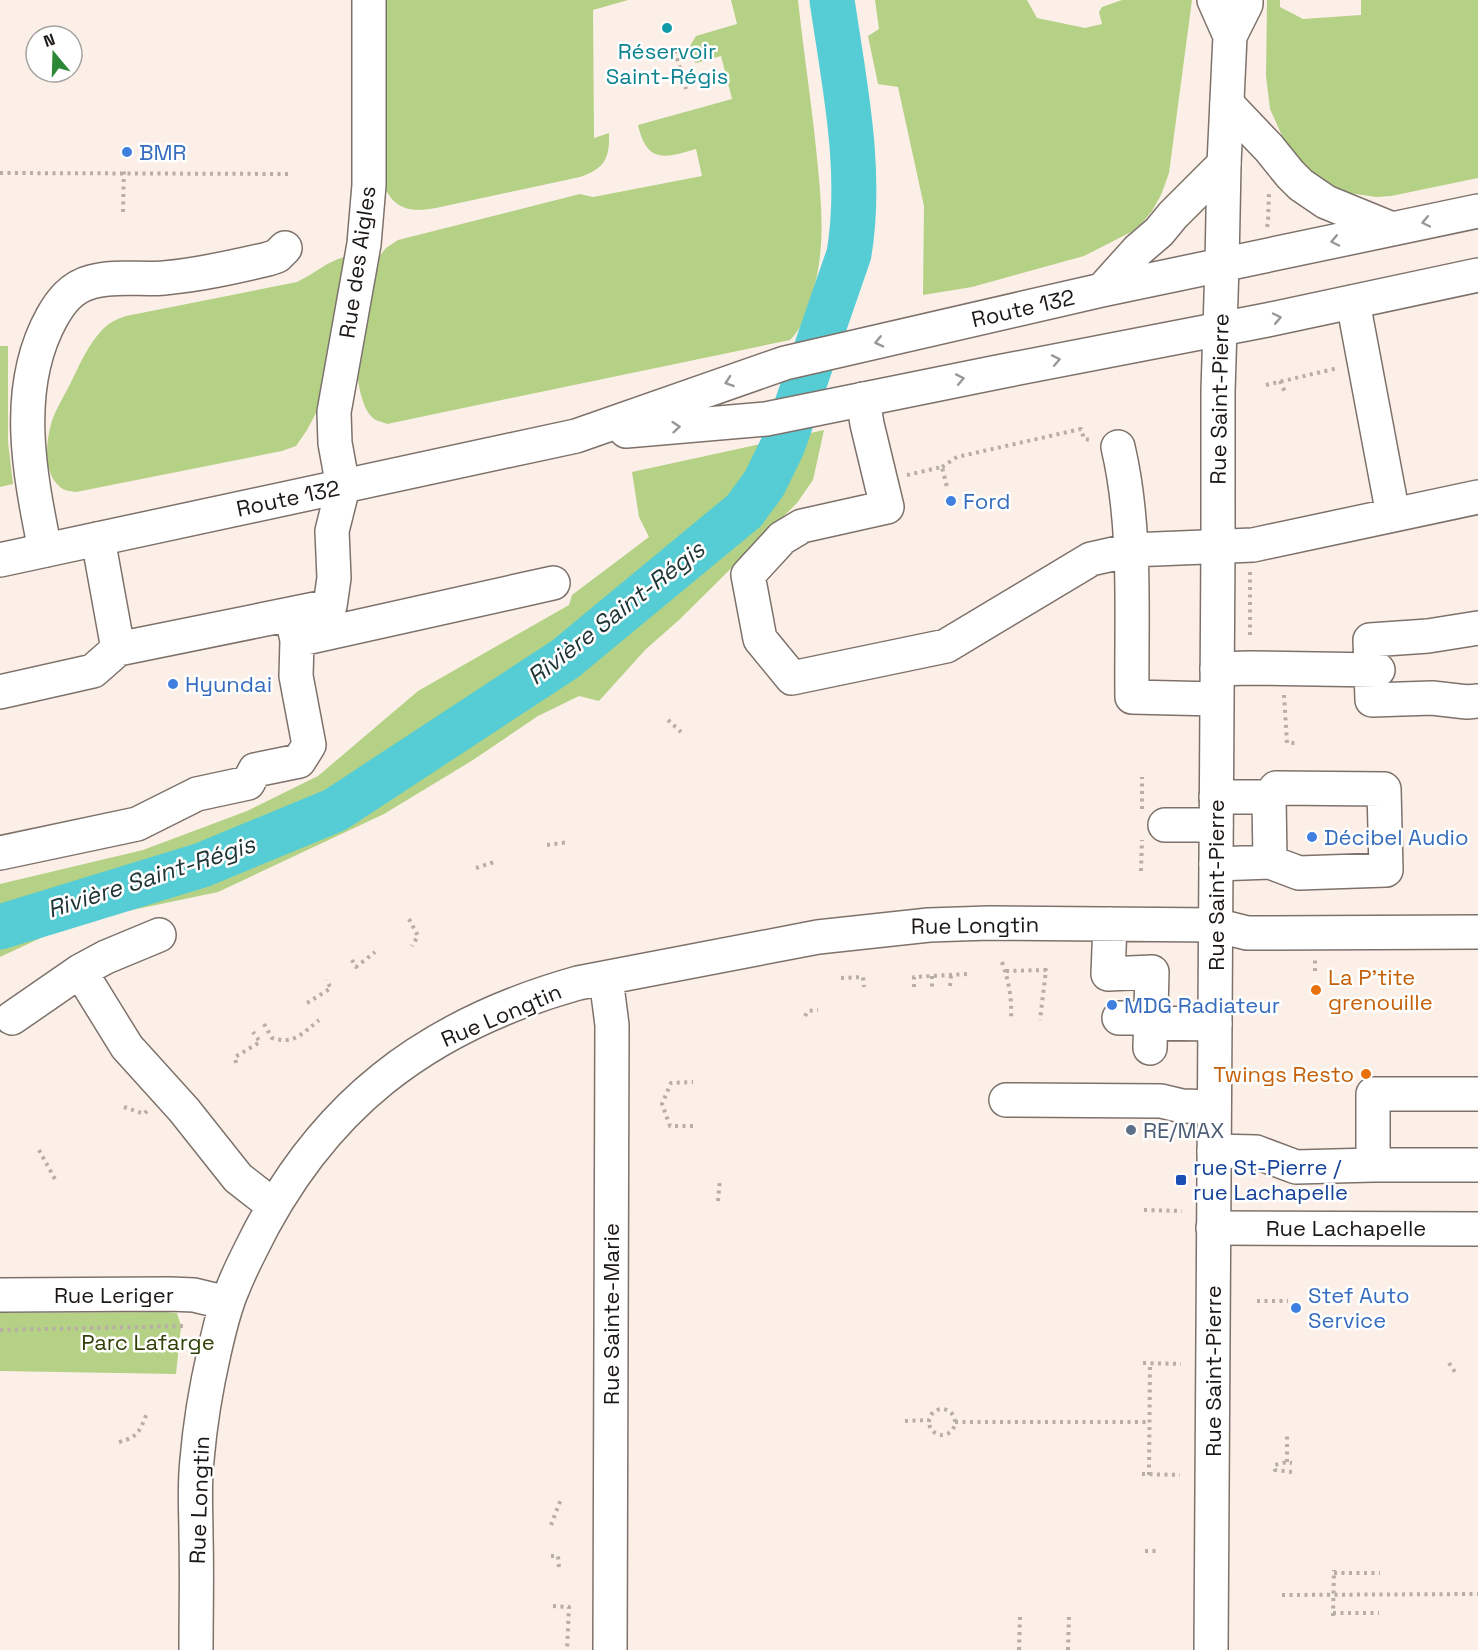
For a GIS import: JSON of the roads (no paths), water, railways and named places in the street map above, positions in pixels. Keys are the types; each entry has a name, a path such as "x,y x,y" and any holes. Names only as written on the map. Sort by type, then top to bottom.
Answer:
{"main road":[{"name":"Rue des Aigles","path":"343,487 335,443 334,412 364,244 369,185 369,0"},
{"path":"1214,0 1230,36"},
{"path":"1230,36 1246,0"},
{"name":"Rue Saint-Pierre","path":"1211,1650 1216,684 1234,545 1218,392 1230,36"},
{"path":"1227,104 1307,190 1326,202 1392,229"},
{"path":"1102,290 1138,250 1159,232 1173,214 1224,164"},
{"name":"Route 132","path":"0,560 576,436 785,363 1102,290 1478,212"},
{"path":"45,550 32,478 28,406 33,366 41,340 64,297 93,281 185,275 268,259 277,256 285,248"},
{"name":"Route 132","path":"576,436 766,419 1478,275"},
{"path":"1353,302 1392,515"},
{"path":"863,399 887,507 802,526 782,538 748,575 760,639 792,678 946,646 1091,559 1131,550 1234,545 1478,497"},
{"path":"1118,447 1123,470 1131,550 1132,697 1216,684 1282,668 1374,670"},
{"path":"294,627 330,606 334,578 332,531 343,487"},
{"path":"98,539 118,649"},
{"path":"0,692 90,672 118,649 294,627 553,583"},
{"path":"0,853 137,824 197,794 248,783 255,770 299,761 309,745 296,676 294,627"},
{"path":"1478,628 1428,636 1370,640 1374,670 1371,700 1431,698 1478,701"},
{"path":"1165,825 1269,797 1276,788 1384,789 1386,870 1299,873 1270,862 1216,864"},
{"path":"1269,797 1270,862"},
{"name":"Rue Longtin","path":"196,1650 196,1463 208,1380 233,1287 261,1228 305,1157 368,1090 406,1060 443,1037 485,1016 564,987 795,941 896,927 967,923 1110,924 1215,925 1247,933 1478,932"},
{"path":"1110,924 1108,974 1152,972 1140,1028 1215,1024"},
{"path":"12,1018 80,971 106,957 159,935"},
{"path":"80,971 127,1047 170,1094 238,1178 274,1206"},
{"name":"Rue Sainte-Marie","path":"606,978 612,1025 610,1650"},
{"path":"1373,1165 1373,1094 1478,1094"},
{"path":"1006,1100 1161,1101 1182,1106 1214,1107"},
{"path":"1214,1151 1256,1152 1296,1167 1478,1165"},
{"name":"Rue Lachapelle","path":"1213,1228 1478,1228"},
{"name":"Rue Leriger","path":"0,1295 170,1294 194,1295 227,1303"}],"waterway":[{"name":"Rivière Saint-Régis","path":"0,927 202,865 335,810 565,659 744,511 764,484 783,445 849,254 853,222 853,159 832,0"}],"place":[{"name":"Réservoir Saint-Régis","path":"667,28"},
{"name":"BMR","path":"127,152"},
{"name":"Ford","path":"951,501"},
{"name":"Hyundai","path":"173,684"},
{"name":"Décibel Audio","path":"1312,837"},
{"name":"La P'tite grenouille","path":"1316,990"},
{"name":"MDG Radiateur","path":"1112,1005"},
{"name":"Twings Resto","path":"1366,1074"},
{"name":"RE/MAX","path":"1131,1130"},
{"name":"rue St-Pierre / rue Lachapelle","path":"1181,1180"},
{"name":"Stef Auto Service","path":"1296,1308"}],"park label":[{"name":"Parc Lafarge","path":"148,1342"}]}
